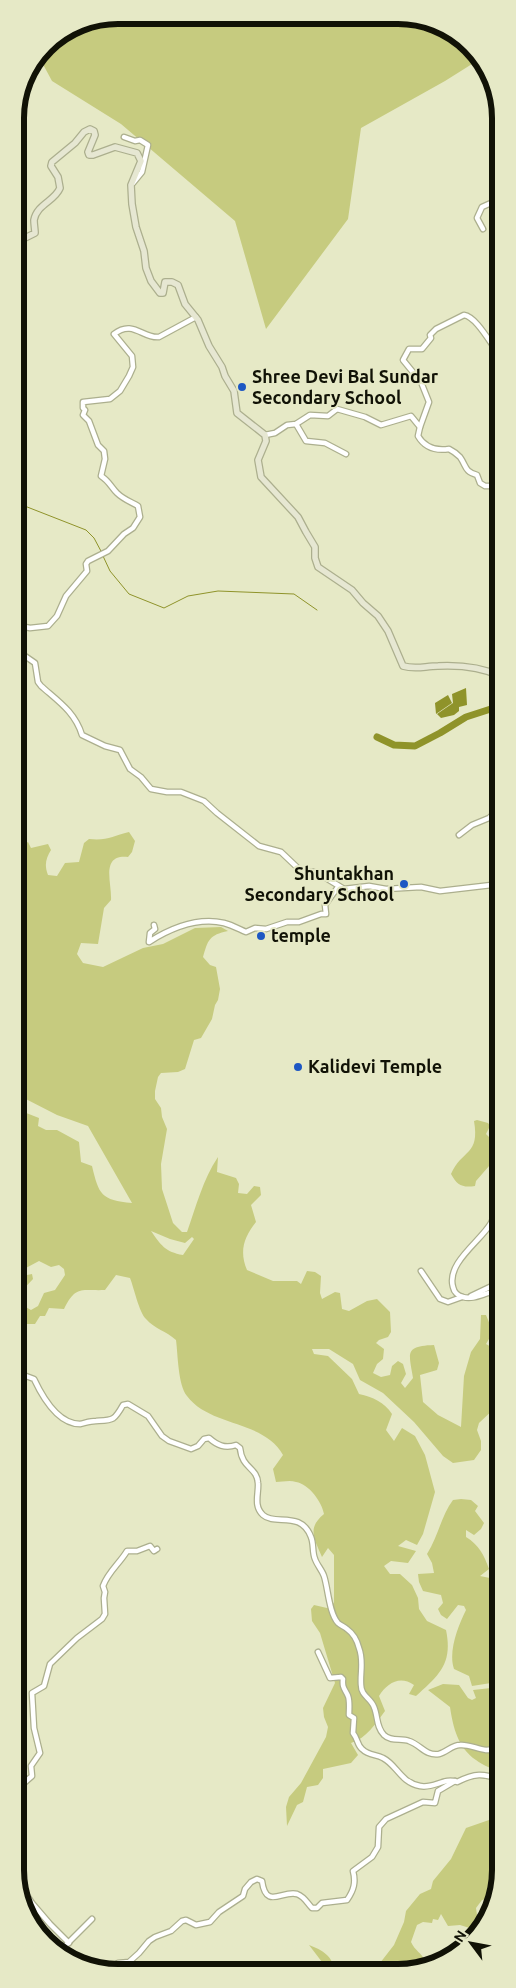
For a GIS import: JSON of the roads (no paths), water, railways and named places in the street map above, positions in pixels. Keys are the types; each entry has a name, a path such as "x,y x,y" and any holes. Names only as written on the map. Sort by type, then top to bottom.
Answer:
{"street":[{"path":"24,238 35,233 34,224 38,212 42,206 54,197 60,188 58,177 51,166 52,162 75,143 86,130 93,130 95,135 88,148 90,155 115,147 130,150 140,155 141,164 131,185 136,227 144,251 146,268 160,293 163,293 165,282 172,282 178,285 184,304 196,317 208,346 222,367 234,391 237,413 265,434 275,433 287,425 296,424 310,415 328,416 337,409 365,417 381,425 411,416 420,427"},
{"path":"124,137 135,141 140,140 148,145 142,172 131,185"},
{"path":"482,229 477,218 482,207 492,203"},
{"path":"492,344 481,328 468,316 464,315 436,329 422,349 409,349 403,360 421,382 429,402 418,436 422,444 438,451 449,449 459,456 469,472 477,475 480,483 485,486 492,486"},
{"path":"24,626 36,628 48,626 57,616 66,596 87,571 86,564 88,561 108,551 136,524 140,517 138,506 120,495 113,489 110,482 101,476 105,459 104,451 98,445 89,421 83,415 85,410 83,402 110,399 120,390 133,367 132,356 114,334 117,331 132,328 153,338 159,337 196,317"},
{"path":"296,424 306,441 325,443 346,454"},
{"path":"265,434 266,442 258,460 261,477 298,517 315,546 315,558 318,567 352,590 378,616 388,631 403,666 413,669 438,666 472,667 492,673"},
{"path":"24,655 35,663 41,686 69,711 82,735 105,746 120,750 130,768 148,787 153,790 181,792 204,800 217,813 259,846 281,852 301,871 316,872 344,889 369,886 386,889 421,887 440,891 492,885"},
{"path":"459,835 472,825 492,816"},
{"path":"154,925 155,929 150,933 149,942 177,926 188,923 225,923 246,932 255,928 266,929 287,922 299,922 326,914 324,905 338,887"},
{"path":"465,1298 457,1294 453,1288 453,1271 466,1252 492,1223"},
{"path":"422,1271 440,1299 448,1302 478,1297 492,1292"},
{"path":"465,1298 492,1286"},
{"path":"24,1376 34,1379 50,1406 72,1422 80,1424 116,1418 123,1405 128,1404 148,1416 162,1436 168,1441 191,1449 208,1438 221,1446 228,1448 236,1445 240,1448 241,1457 246,1466 255,1472 259,1484 257,1505 261,1514 269,1519 290,1519 306,1528 311,1537 315,1559 323,1573 332,1609 338,1623 348,1629 355,1637 360,1650 363,1664 362,1694 373,1704 378,1726 384,1735 391,1739 409,1741 427,1753 445,1752 459,1745 485,1750 492,1749"},
{"path":"24,1783 32,1776 31,1766 40,1753 34,1728 32,1693 44,1686 50,1664 105,1614 105,1592 103,1586 105,1579 118,1564 119,1559 127,1551 137,1551 150,1546 154,1551 157,1549"},
{"path":"318,1652 330,1678 341,1677 343,1679 344,1691 348,1696 349,1715 354,1718 353,1733 358,1738 359,1746 363,1750 372,1756 383,1758 406,1780 422,1787 438,1784 447,1779 455,1781"},
{"path":"116,1964 129,1962 154,1937 171,1931 182,1921 186,1920 196,1925 210,1922 219,1912 243,1896 245,1889 251,1882 257,1879 262,1881 264,1889 269,1896 277,1898 293,1894 298,1895 304,1898 312,1908 317,1908 325,1902 347,1900 355,1885 353,1871 372,1857 378,1848 379,1827 386,1819 424,1802 435,1803 438,1791 455,1781 485,1774 492,1777"},
{"path":"27,1894 50,1924 69,1943"},
{"path":"64,1947 92,1919"}],"waterway":[{"path":"24,506 86,530 94,538 102,553"},
{"path":"103,556 110,571 129,594 164,608 188,596 218,591 294,594 317,610"},
{"path":"377,737 394,745 415,746 466,717 492,709"}],"place":[{"name":"Shree Devi Bal Sundar Secondary School","path":"242,387"},
{"name":"Shuntakhan Secondary School","path":"404,884"},
{"name":"temple","path":"261,936"},
{"name":"Kalidevi Temple","path":"298,1067"}]}
